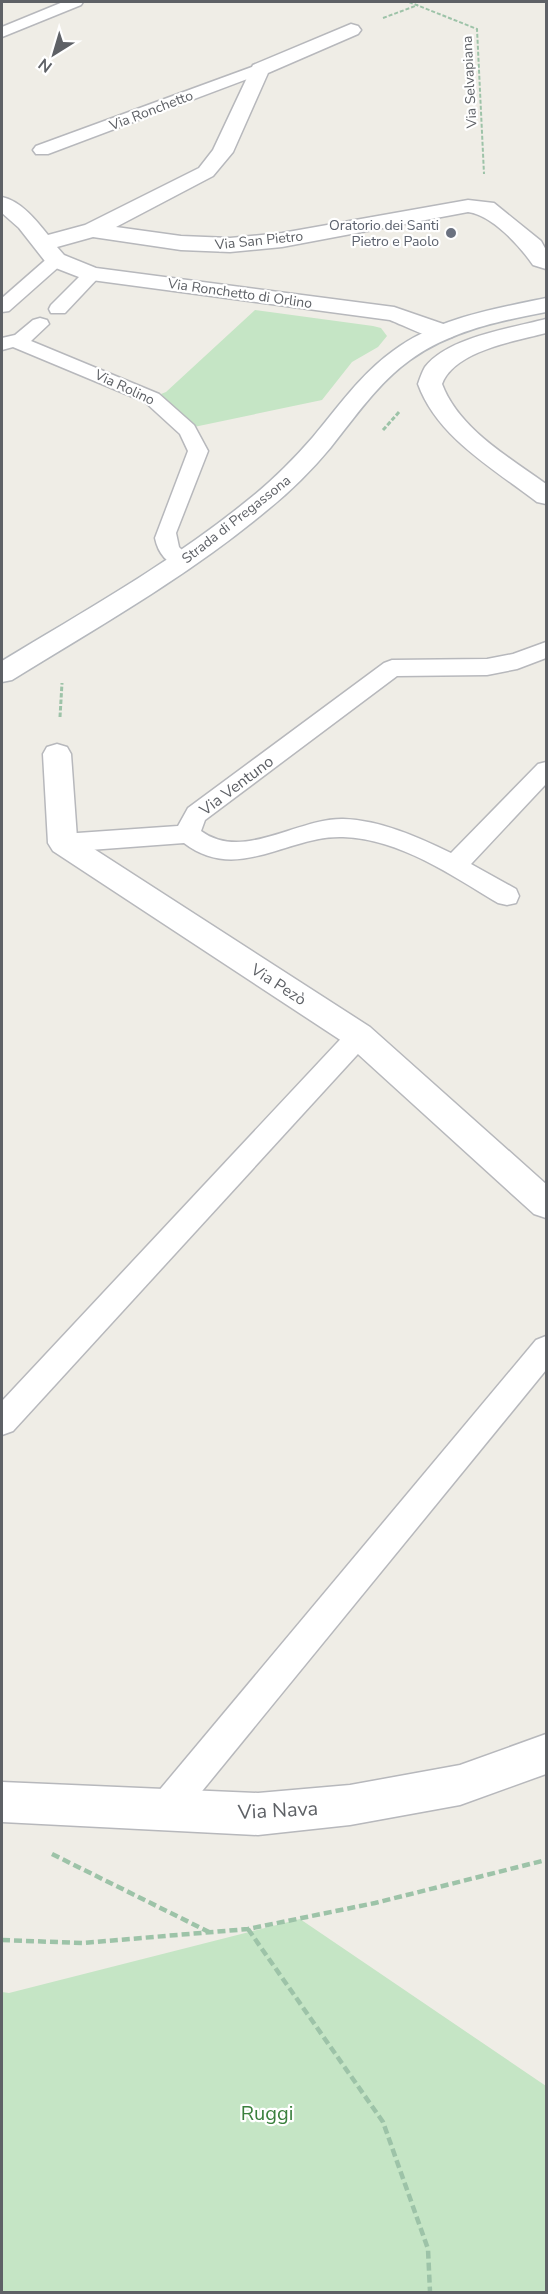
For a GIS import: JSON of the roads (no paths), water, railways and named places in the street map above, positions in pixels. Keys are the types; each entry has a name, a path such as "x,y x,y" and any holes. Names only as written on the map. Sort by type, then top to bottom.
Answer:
{"street":[{"path":"49,252 206,172 224,152 260,69 351,30"},
{"name":"Via Ronchetto di Orlino","path":"2,203 27,224 49,252 92,274 394,314 444,332"},
{"name":"Via San Pietro","path":"93,230 181,243 230,245 282,240 468,206 486,207 533,246 541,260 546,262"},
{"name":"Strada di Pregassona","path":"2,673 182,561 248,513 300,468 352,403 384,369 416,346 444,332 486,318 546,305"},
{"path":"546,326 462,352 435,370 430,381 430,390 442,412 455,425 546,495"},
{"path":"57,754 63,843"},
{"name":"Via Pezò","path":"63,843 359,1036 546,1204"},
{"name":"Via Nava","path":"2,1802 258,1814 350,1805 460,1785 546,1754"}],"lane":[{"path":"2,32 75,2"},
{"name":"Via Ronchetto","path":"42,150 260,69"},
{"path":"2,307 49,252"},
{"path":"58,309 92,274"},
{"name":"Via Rolino","path":"9,343 40,324"},
{"name":"Via Rolino","path":"9,343 152,398 160,403 195,440 198,451 166,533 165,542 182,561"},
{"name":"Via Ventuno","path":"507,896 431,852 383,836 342,828 311,833 261,847 225,850 210,849 198,844 189,834 190,825 196,814 392,668 487,667 517,661 546,650"},
{"path":"454,866 546,770"},
{"path":"63,843 189,834"},
{"path":"2,1421 359,1036"},
{"path":"164,1811 546,1348"}],"place":[{"name":"Oratorio dei Santi Pietro e Paolo","path":"451,233"}],"park label":[{"name":"Ruggi","path":"267,2113"}]}
